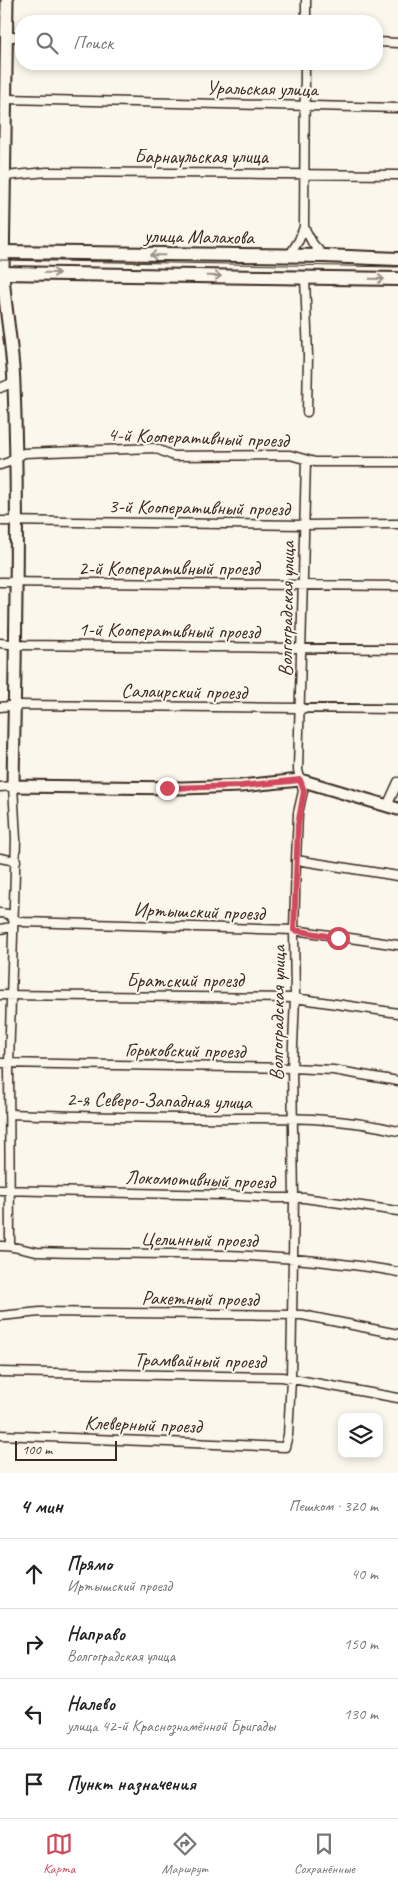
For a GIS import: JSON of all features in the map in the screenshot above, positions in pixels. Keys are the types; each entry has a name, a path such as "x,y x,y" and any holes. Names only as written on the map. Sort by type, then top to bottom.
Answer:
{"main road":[{"name":"улица Малахова","path":"2,252 324,256 398,259"},
{"name":"улица Малахова","path":"2,273 398,279"}],"street":[{"path":"7,0 2,273 14,382 16,458 13,786 16,860 10,995 10,1245"},
{"path":"306,0 306,15"},
{"path":"6,37 15,37"},
{"path":"383,42 398,43"},
{"path":"289,256 299,240 304,227 305,70"},
{"name":"Уральская улица","path":"4,92 398,108"},
{"name":"Барнаульская улица","path":"5,176 47,172 398,174"},
{"path":"304,227 313,244 324,256"},
{"path":"306,278 307,412"},
{"path":"0,388 14,382"},
{"name":"4-й Кооперативный проезд","path":"0,465 24,453 154,448 174,456 290,455 315,462 398,462"},
{"name":"Волгоградская улица","path":"285,1447 288,1435 291,1379 294,1198 292,1068 295,998 296,860 298,813 304,791 298,770 306,460"},
{"name":"3-й Кооперативный проезд","path":"0,521 304,525 398,524"},
{"name":"2-й Кооперативный проезд","path":"0,582 398,586"},
{"name":"1-й Кооперативный проезд","path":"0,643 398,649"},
{"name":"Салаирский проезд","path":"0,707 398,709"},
{"path":"0,787 182,788 241,786 300,780 393,808 398,782"},
{"path":"0,858 16,860"},
{"path":"296,860 398,876"},
{"name":"Иртышский проезд","path":"0,913 8,914 13,919 24,922 294,930 398,944"},
{"path":"0,930 12,927"},
{"name":"Братский проезд","path":"0,996 295,998 398,1014"},
{"name":"Горьковский проезд","path":"0,1063 292,1068 333,1070 398,1081"},
{"name":"2-я Северо-Западная улица","path":"0,1108 9,1111 194,1118 292,1117 342,1120 398,1131"},
{"name":"Локомотивный проезд","path":"0,1190 212,1194 294,1198 398,1211"},
{"name":"Целинный проезд","path":"0,1246 10,1245 17,1249 37,1252 234,1254 293,1258 380,1268 398,1272"},
{"name":"Ракетный проезд","path":"0,1316 40,1312 302,1315 398,1334"},
{"name":"Трамвайный проезд","path":"0,1372 282,1377 398,1398"},
{"name":"Клеверный проезд","path":"0,1435 285,1447"}],"tram line":[{"path":"0,260 398,267"}],"route":[{"path":"167,788 241,786 300,780 304,791 298,813 294,930 338,938"}]}
